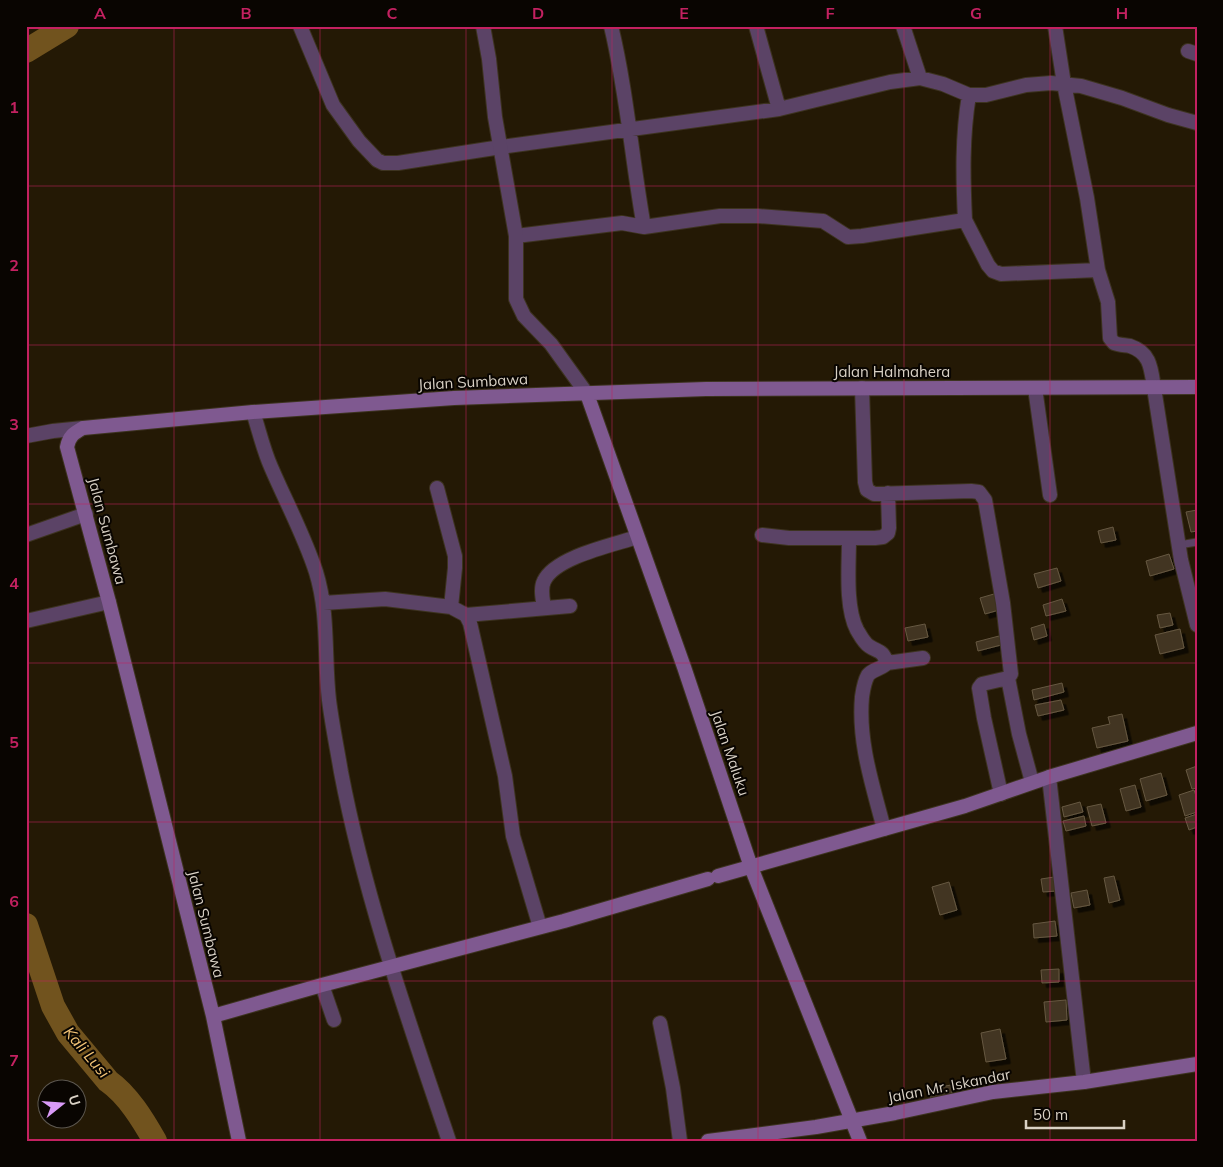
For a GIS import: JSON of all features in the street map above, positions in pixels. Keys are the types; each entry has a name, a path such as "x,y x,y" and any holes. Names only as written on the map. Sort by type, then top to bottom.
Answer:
{"main road":[{"name":"Jalan Halmahera","path":"587,394 706,389 1197,387"},
{"name":"Jalan Sumbawa","path":"239,1141 212,1016 109,602 67,446 71,436 83,428 253,412 454,398 587,394"},
{"name":"Jalan Maluku","path":"587,394 684,667 751,867 860,1141"},
{"path":"212,1016 540,927 884,830 965,806 1032,782 1197,733"},
{"name":"Jalan Mr. Iskandar","path":"708,1141 816,1127 895,1113 992,1092 1084,1082 1197,1064"}],"street":[{"path":"300,26 333,105 359,141 377,160 383,163 398,163 779,109 890,82 920,78 943,84 969,95 986,95 1035,84 1051,83 1081,86 1197,123"},
{"path":"483,26 489,59 495,117 516,236 516,299 524,316 551,344 587,394"},
{"path":"611,26 630,130 638,197 644,227"},
{"path":"756,26 779,109"},
{"path":"902,26 920,78"},
{"path":"1054,26 1087,198 1098,270 1108,302 1110,338 1114,343 1132,347 1144,354 1150,364 1178,545 1193,592 1197,625"},
{"path":"969,95 962,173 966,220 988,265 993,271 1001,274 1098,270"},
{"path":"516,236 622,222 644,227 720,216 797,218 823,221 848,237 966,220"},
{"path":"862,388 867,490 874,494 971,491 979,492 982,495 1002,603 1011,674 1008,678 1019,734 1032,782"},
{"path":"1035,388 1050,495"},
{"path":"253,412 270,465 316,572 323,603 329,700 341,772 361,864 391,968 449,1141"},
{"path":"26,436 83,428"},
{"path":"437,488 455,556 451,607"},
{"path":"762,535 789,538 849,539 883,537 888,533 888,493"},
{"path":"26,535 86,514"},
{"path":"544,608 543,583 554,570 574,557 637,537"},
{"path":"849,539 849,590 852,613 857,629 868,646 883,654 887,663"},
{"path":"323,603 386,599 451,607 466,615 570,606"},
{"path":"26,621 109,602"},
{"path":"466,615 470,624 505,776 513,836 540,927"},
{"path":"884,830 865,754 860,717 863,688 867,677 874,670 885,666 887,663 923,658"},
{"path":"1001,794 979,688 982,684 1008,678"},
{"path":"1049,777 1084,1082"},
{"path":"322,985 334,1020"},
{"path":"660,1024 673,1088 680,1141"}],"lane":[{"path":"1178,545 1197,542"}],"building":[{"path":"1197,510 1197,531 1191,532 1186,512"},
{"path":"1113,527 1116,540 1101,543 1098,531"},
{"path":"1169,554 1174,569 1150,576 1146,561"},
{"path":"1057,568 1061,581 1038,588 1034,574"},
{"path":"994,594 999,610 985,614 980,598"},
{"path":"1062,599 1066,611 1046,616 1043,605"},
{"path":"1170,613 1173,625 1160,628 1157,615"},
{"path":"925,624 928,637 908,641 905,628"},
{"path":"1044,624 1047,636 1034,640 1031,628"},
{"path":"1180,629 1184,648 1160,654 1155,635"},
{"path":"999,636 1001,645 978,651 976,642"},
{"path":"1062,683 1064,692 1034,700 1032,690"},
{"path":"1061,700 1064,710 1038,716 1035,705"},
{"path":"1122,714 1128,741 1097,748 1092,728 1110,724 1108,717"},
{"path":"1197,766 1197,788 1192,789 1186,770"},
{"path":"1161,773 1167,795 1146,801 1140,779"},
{"path":"1135,785 1141,807 1126,811 1120,789"},
{"path":"1194,790 1197,799 1197,812 1185,816 1179,795"},
{"path":"1080,802 1083,812 1064,817 1062,807"},
{"path":"1101,804 1106,823 1092,826 1087,807"},
{"path":"1197,814 1197,827 1189,830 1185,818"},
{"path":"1084,816 1086,826 1066,831 1063,821"},
{"path":"1114,876 1120,900 1109,903 1104,878"},
{"path":"1054,877 1056,891 1043,892 1041,879"},
{"path":"949,882 957,910 940,915 932,887"},
{"path":"1087,890 1090,905 1074,908 1071,893"},
{"path":"1055,921 1057,936 1034,938 1033,924"},
{"path":"1059,969 1059,982 1042,983 1041,970"},
{"path":"1066,1000 1067,1020 1046,1022 1044,1002"},
{"path":"1000,1029 1006,1059 986,1062 981,1033"},
{"path":"951,1085 952,1095 931,1099 929,1089"}],"waterway":[{"name":"Kali Lusi","path":"26,51 67,26"},
{"name":"Kali Lusi","path":"26,925 53,1006 68,1033 108,1081 122,1093 140,1116 155,1141"}]}
